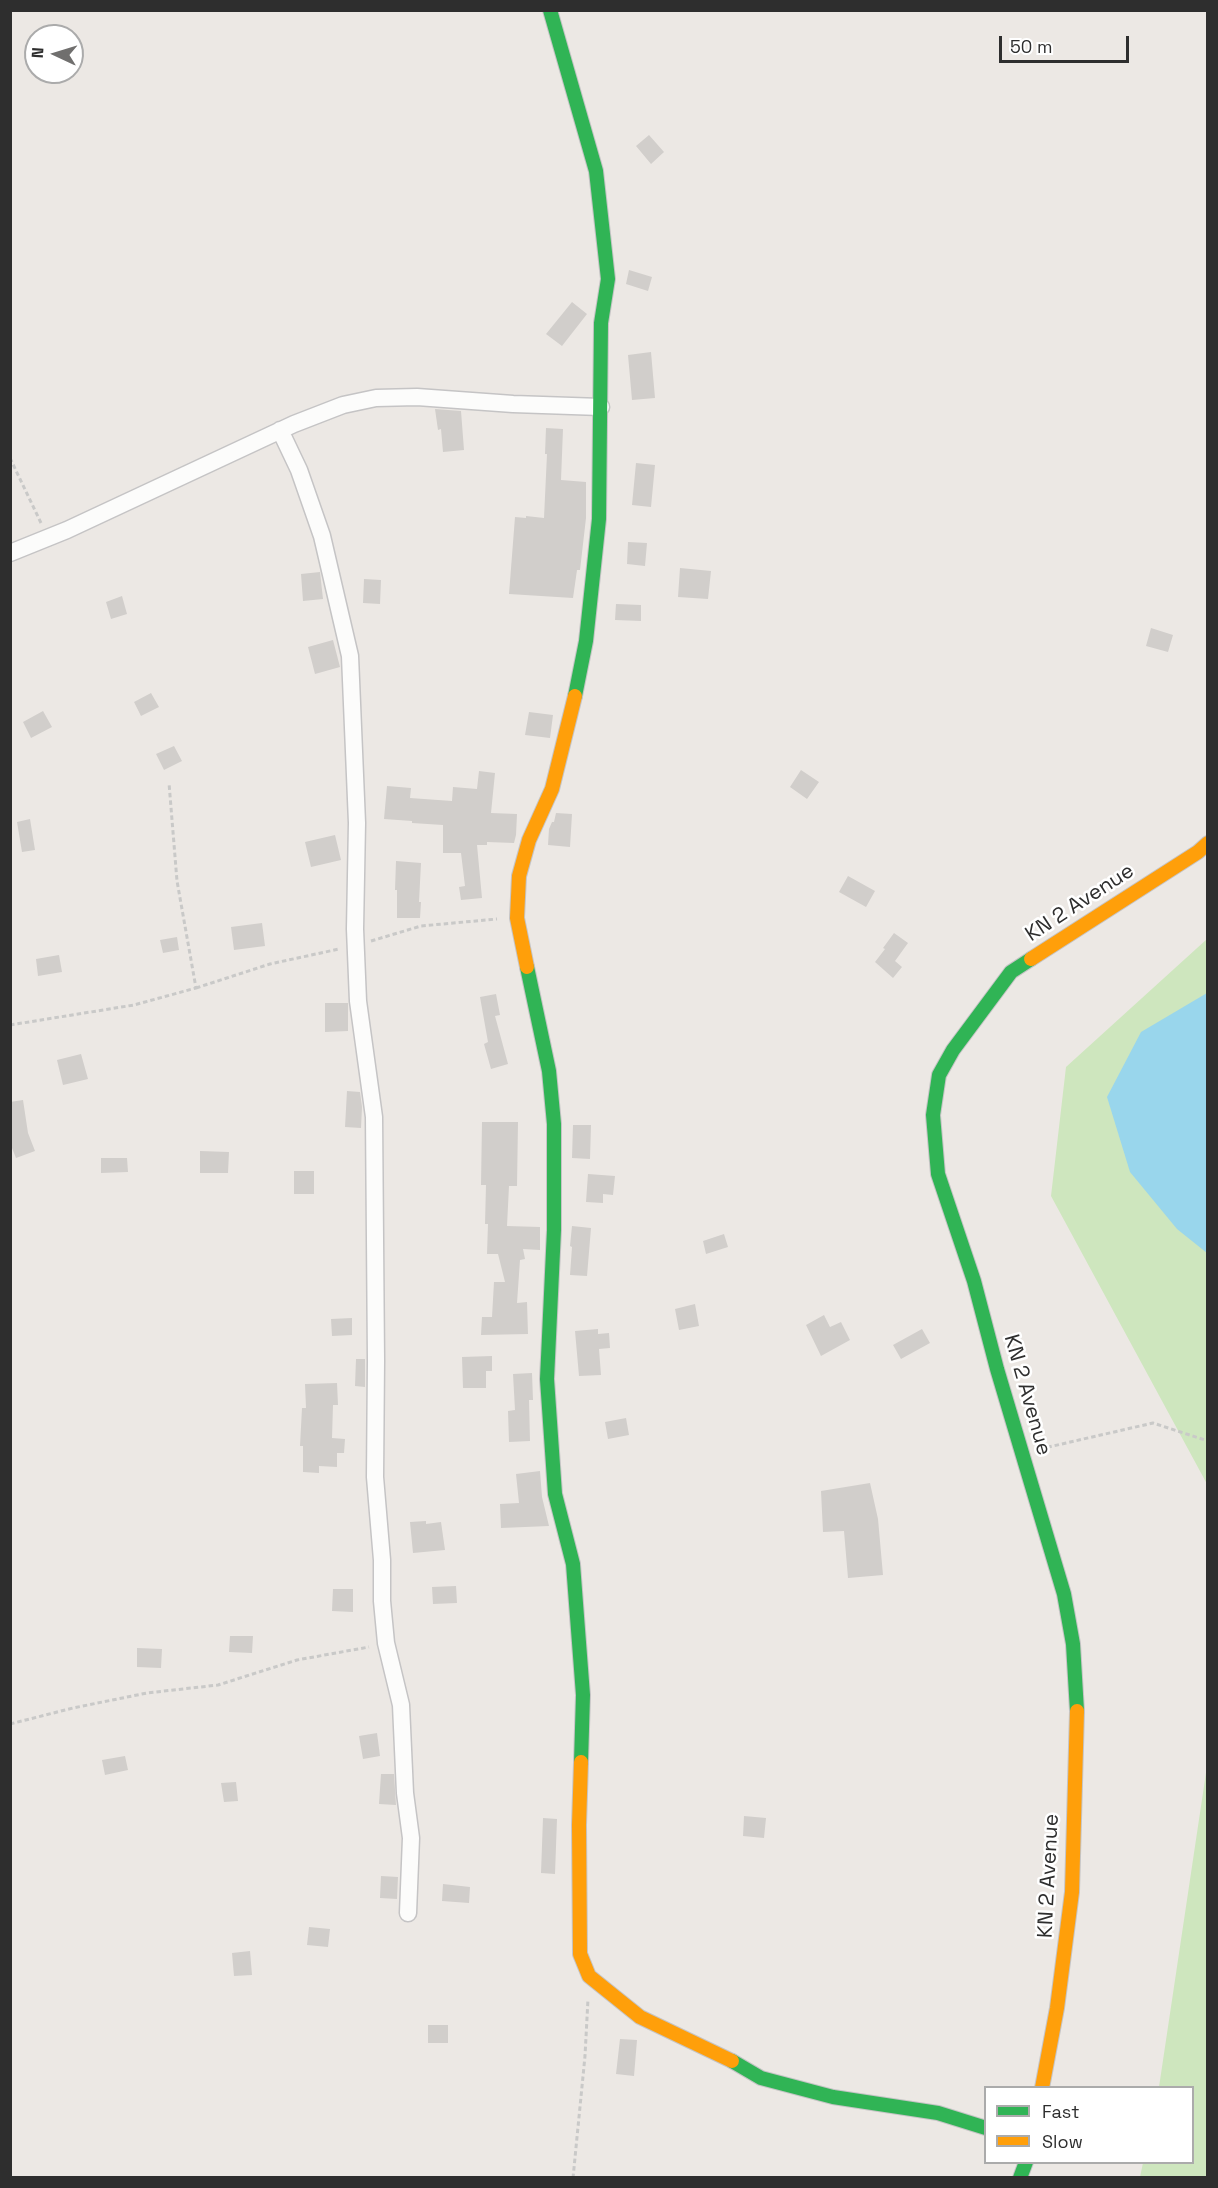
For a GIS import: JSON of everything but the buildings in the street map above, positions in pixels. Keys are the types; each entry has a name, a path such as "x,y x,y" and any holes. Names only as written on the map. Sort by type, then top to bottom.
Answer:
{"street":[{"path":"550,10 596,171 608,279 602,323 599,519 586,641 570,727 552,789 529,840 519,876 517,895 520,936 549,1071 554,1125 554,1230 547,1379 555,1494 573,1564 583,1695 579,1825 580,1954 589,1976 640,2017 722,2056 761,2078 833,2097 938,2113 984,2127"},
{"path":"10,553 49,538 280,430 343,405 376,398 417,397 601,407"},
{"path":"280,430 299,470 322,536 350,656 357,823 355,929 357,978 374,1117 375,1477 386,1643 401,1705 405,1793 411,1838 408,1912"},
{"name":"KN 2 Avenue","path":"1042,2086 1067,1940 1072,1892 1077,1720 1073,1644 1064,1594 1021,1453 975,1281 938,1174 933,1115 939,1075 953,1050 1011,972 1208,843"},
{"path":"1020,2178 1026,2164"}],"path":[{"path":"10,458 49,538"},
{"path":"10,1025 134,1005 196,988 177,881 169,783"},
{"path":"1021,1453 1153,1423 1208,1441"},
{"path":"10,1724 147,1693 218,1685 297,1660 386,1643"},
{"path":"573,2178 585,2056 589,1976"}],"green space":[{"path":"1207,939 1207,1484 1051,1196 1066,1067"},
{"path":"1207,1766 1207,2177 1140,2177 1143,2164 1194,2164 1194,2086 1159,2086"}],"water":[{"path":"1207,993 1207,1253 1177,1229 1130,1172 1107,1097 1141,1032"}],"traffic: fast":[{"path":"550,10 596,171 608,279 601,323 599,519 586,641 575,696"},
{"path":"1031,959 1011,972 953,1050 939,1075 933,1115 938,1174 974,1281 997,1369 1064,1594 1073,1644 1077,1711"},
{"path":"527,967 549,1071 554,1124 554,1230 547,1379 555,1494 573,1564 583,1695 581,1762"},
{"path":"732,2061 761,2078 833,2097 938,2113 984,2127"},
{"path":"1020,2178 1025,2164"}],"traffic: slow":[{"path":"527,967 517,918 519,876 529,840 552,789 575,696"},
{"path":"1031,959 1198,852 1208,843"},
{"path":"1042,2086 1057,2008 1072,1892 1077,1711"},
{"path":"581,1762 580,1954 589,1976 640,2017 732,2061"}]}
